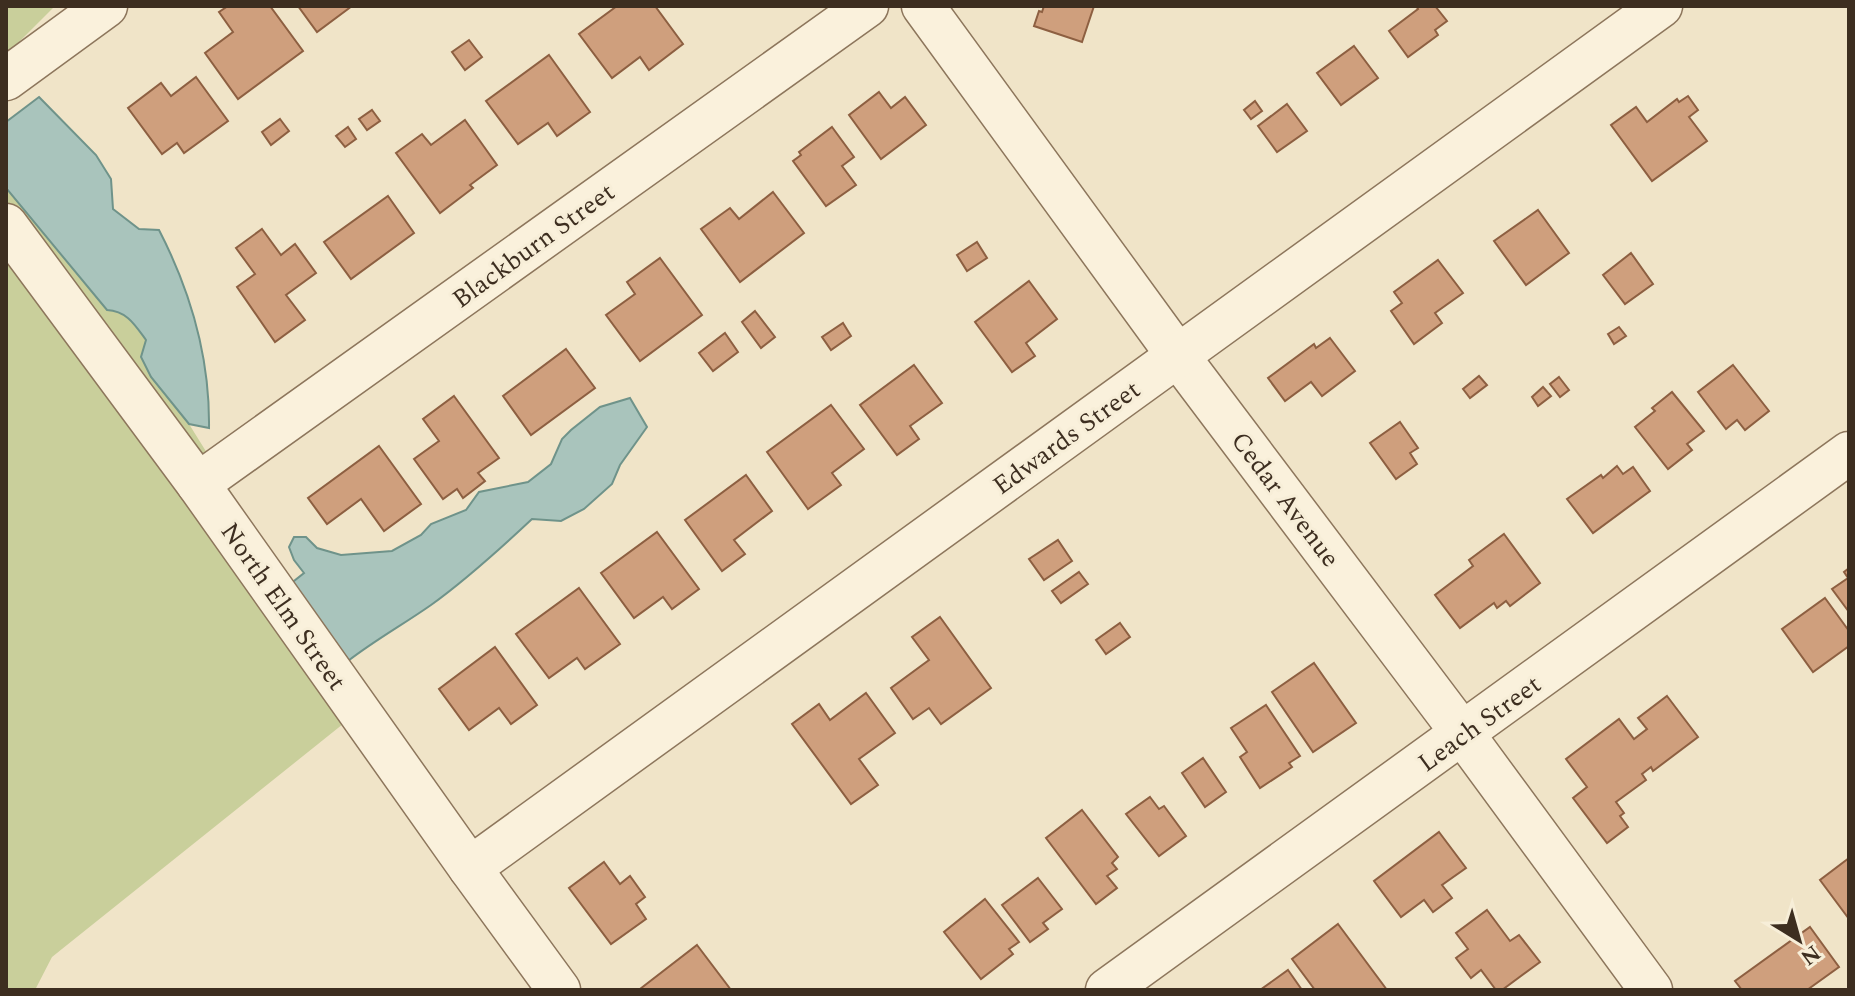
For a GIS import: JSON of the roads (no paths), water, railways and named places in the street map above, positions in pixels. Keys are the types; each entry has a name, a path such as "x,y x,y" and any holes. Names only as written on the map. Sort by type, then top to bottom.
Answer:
{"street":[{"path":"6,79 106,6"},
{"name":"Blackburn Street","path":"198,484 867,6"},
{"name":"Cedar Avenue","path":"923,6 1178,356 1651,990"},
{"name":"Edwards Street","path":"470,868 1661,6"},
{"name":"North Elm Street","path":"6,225 198,484 559,990"},
{"name":"Leach Street","path":"1107,990 1849,453"}],"water":[{"path":"39,97 96,155 111,179 113,209 139,229 159,230 180,277 196,326 206,376 209,428 189,424 151,377 141,357 146,340 138,329 125,316 107,310 6,188 6,122"},
{"path":"630,398 647,427 620,465 612,484 584,509 561,521 532,519 444,595 348,661 289,585 304,573 289,547 294,537 306,537 317,548 341,555 392,551 421,535 431,524 466,510 479,492 528,482 551,464 562,439 571,430 600,407"}]}
